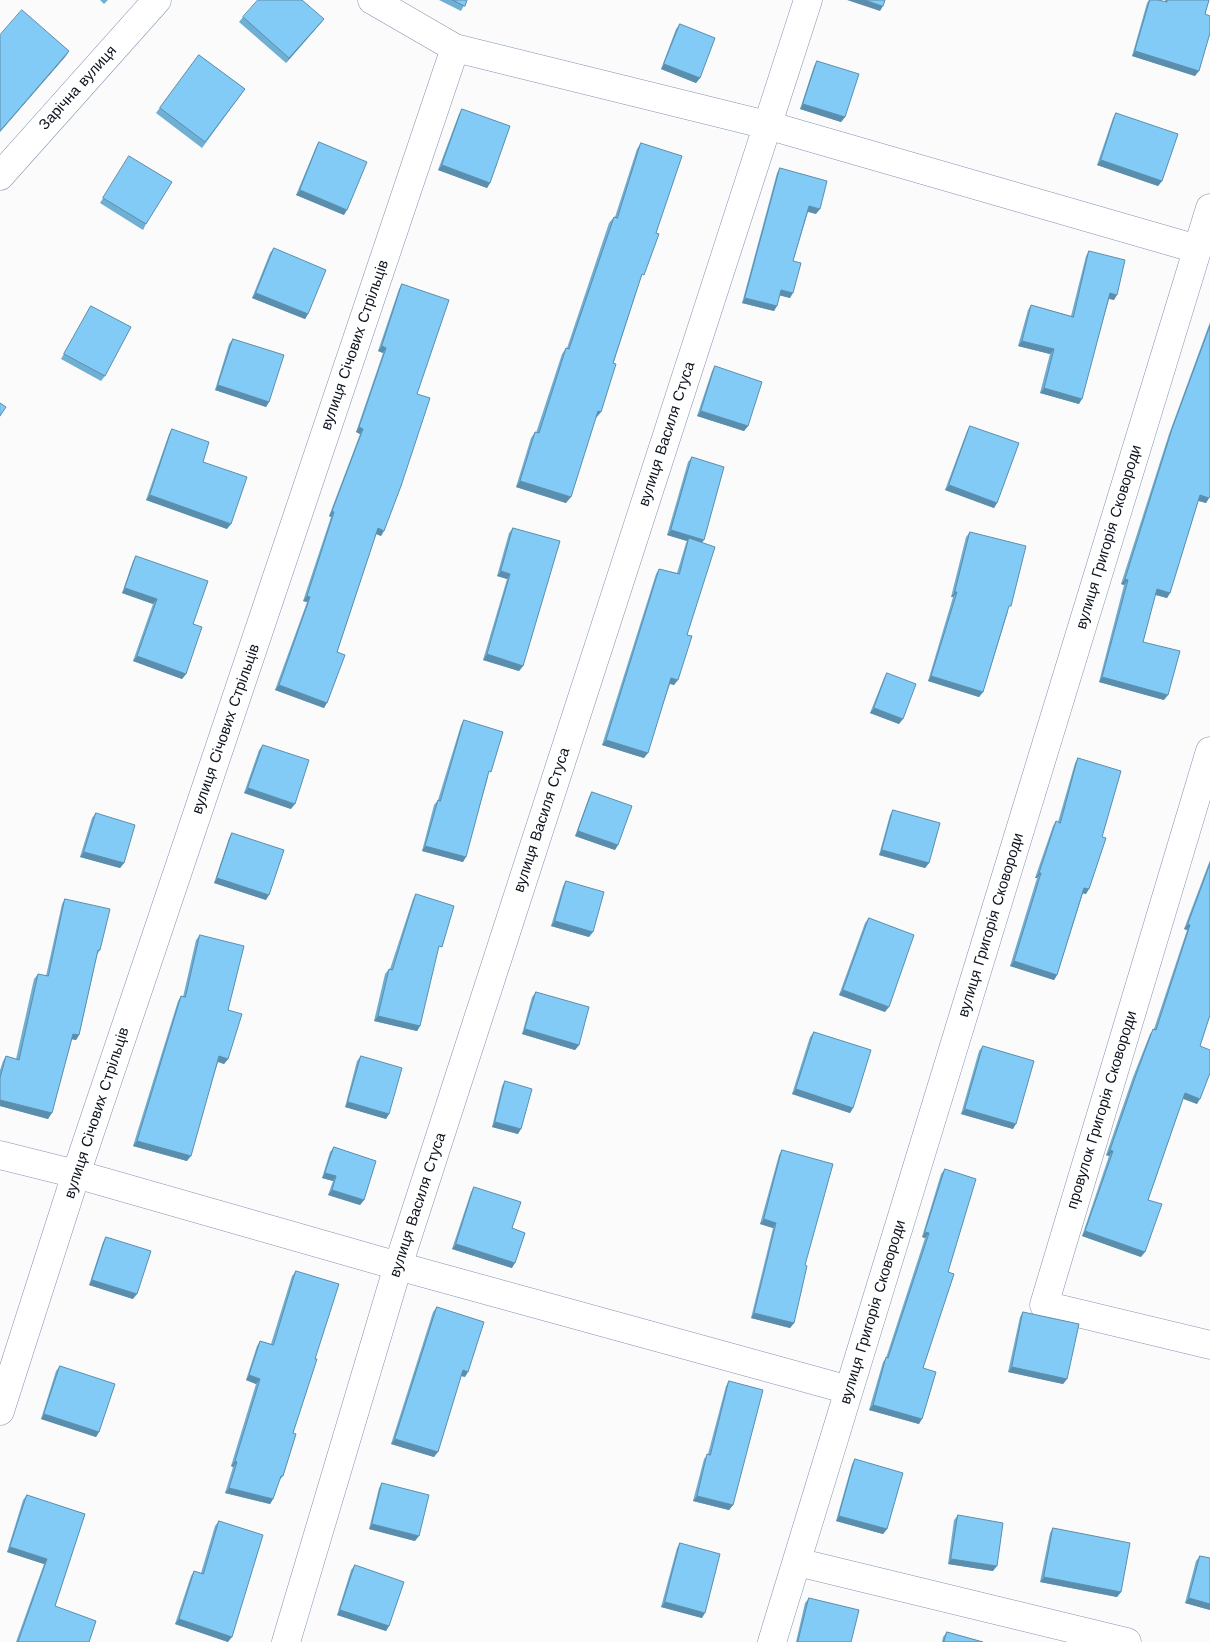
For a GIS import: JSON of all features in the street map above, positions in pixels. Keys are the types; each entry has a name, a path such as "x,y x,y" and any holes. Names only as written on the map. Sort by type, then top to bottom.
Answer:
{"street":[{"name":"Зарічна вулиця","path":"0,176 156,0"},
{"path":"372,0 455,48 767,125 1197,249"},
{"name":"вулиця Василя Стуса","path":"286,1642 398,1266 808,0"},
{"name":"вулиця Січових Стрільців","path":"0,1411 76,1174 455,48"},
{"name":"вулиця Григорія Сковороди","path":"772,1642 1210,208"},
{"name":"провулок Григорія Сковороди","path":"1210,752 1044,1305 1210,1345"},
{"path":"0,1155 76,1174 398,1266 849,1390"},
{"path":"797,1562 1127,1642"}],"building":[{"path":"258,0 302,0 324,19 289,58 243,17"},
{"path":"453,0 467,0 465,6"},
{"path":"865,0 885,0 883,6"},
{"path":"1150,0 1167,2 1167,0 1209,0 1205,14 1210,16 1210,33 1199,71 1135,51"},
{"path":"22,10 69,51 0,131 0,35"},
{"path":"680,24 715,38 700,78 664,64"},
{"path":"199,55 245,89 205,142 160,108"},
{"path":"817,61 859,74 845,117 803,104"},
{"path":"462,109 510,126 490,183 442,165"},
{"path":"1116,113 1178,134 1162,181 1101,160"},
{"path":"319,142 367,162 347,210 300,190"},
{"path":"641,143 682,156 656,233 659,234 644,275 642,274 613,363 616,364 601,412 598,411 571,497 520,481 535,432 539,433 566,348 569,349 614,217 617,218"},
{"path":"129,156 172,182 146,224 103,198"},
{"path":"780,168 827,181 820,209 809,206 793,261 801,263 793,293 781,290 777,306 745,298"},
{"path":"274,248 326,270 308,314 256,293"},
{"path":"1089,251 1125,260 1117,295 1110,293 1082,399 1044,388 1054,349 1022,341 1031,305 1073,317"},
{"path":"402,284 449,300 417,394 430,398 384,531 378,528 337,652 345,655 327,703 279,685 310,597 307,596 334,512 332,511 363,429 359,427 386,348 382,346"},
{"path":"91,306 131,327 105,376 64,354"},
{"path":"1210,326 1210,496 1209,498 1200,495 1170,593 1157,589 1143,642 1180,651 1168,695 1102,677 1128,580 1125,579 1172,429"},
{"path":"233,339 284,355 269,402 218,385"},
{"path":"715,366 762,382 748,426 701,411"},
{"path":"0,403 6,407 0,416"},
{"path":"970,426 1019,443 997,503 949,485"},
{"path":"172,429 209,442 203,462 247,477 231,524 150,495"},
{"path":"692,457 724,467 704,540 671,530"},
{"path":"513,528 560,541 523,666 487,654 510,574 501,571"},
{"path":"970,532 1026,546 1011,606 1009,606 983,692 931,676 957,592 955,592"},
{"path":"689,538 715,547 687,635 692,636 678,680 671,678 648,753 606,740 659,569 679,574"},
{"path":"136,556 208,581 193,624 202,627 186,674 137,656 157,599 125,588"},
{"path":"887,673 916,684 903,719 874,708"},
{"path":"464,720 503,732 491,772 489,771 466,857 425,846"},
{"path":"263,745 309,760 295,804 248,788"},
{"path":"1078,758 1121,771 1102,837 1106,838 1089,889 1084,888 1057,975 1014,961 1041,873 1039,873 1056,821 1060,823"},
{"path":"592,792 632,806 618,845 578,831"},
{"path":"893,810 940,823 929,863 882,850"},
{"path":"96,813 135,825 124,863 84,852"},
{"path":"232,833 284,850 269,895 217,878"},
{"path":"1210,864 1210,1015 1200,1046 1210,1050 1210,1073 1200,1099 1185,1093 1148,1200 1162,1204 1145,1252 1085,1231 1113,1151 1110,1150 1153,1029 1156,1030 1190,925 1188,924"},
{"path":"566,881 604,892 593,932 555,921"},
{"path":"416,894 454,906 442,947 439,946 420,1026 378,1016 389,969 392,970"},
{"path":"65,899 110,909 100,950 98,950 79,1035 73,1034 52,1113 0,1100 0,1078 6,1056 19,1060 38,974 48,976"},
{"path":"869,918 914,935 889,1007 843,990"},
{"path":"200,935 244,946 228,1010 242,1014 228,1059 219,1056 191,1156 137,1141 181,996 185,997"},
{"path":"536,992 589,1007 579,1045 525,1029"},
{"path":"814,1032 871,1050 853,1108 796,1089"},
{"path":"983,1046 1034,1061 1016,1124 965,1109"},
{"path":"361,1056 402,1068 389,1114 348,1102"},
{"path":"505,1081 532,1089 521,1129 495,1122"},
{"path":"334,1147 376,1161 364,1200 332,1190 336,1176 325,1173"},
{"path":"782,1150 833,1164 805,1265 807,1266 794,1323 754,1313 776,1223 764,1219"},
{"path":"945,1169 976,1179 948,1272 954,1274 923,1368 936,1372 922,1419 873,1405 886,1357 888,1358 929,1233 925,1232"},
{"path":"474,1187 521,1202 512,1228 525,1233 515,1263 456,1244"},
{"path":"106,1237 151,1251 137,1294 92,1280"},
{"path":"296,1271 339,1284 293,1433 296,1434 283,1476 281,1476 273,1499 229,1488 237,1462 235,1461 260,1379 249,1375 260,1341 273,1345"},
{"path":"437,1307 484,1322 468,1372 463,1370 438,1452 395,1439"},
{"path":"1023,1312 1079,1324 1067,1379 1012,1367"},
{"path":"60,1366 115,1384 99,1432 44,1414"},
{"path":"729,1381 763,1390 733,1505 697,1496 707,1454 710,1455"},
{"path":"855,1459 903,1473 887,1529 839,1516"},
{"path":"382,1483 429,1495 419,1536 372,1524"},
{"path":"27,1495 85,1514 55,1606 96,1621 89,1642 18,1642 47,1559 10,1547"},
{"path":"958,1515 1003,1523 997,1566 951,1559"},
{"path":"219,1521 263,1535 232,1637 179,1619 194,1571 203,1574"},
{"path":"1053,1528 1130,1543 1121,1592 1044,1577"},
{"path":"680,1543 720,1554 705,1613 665,1602"},
{"path":"1200,1556 1210,1558 1210,1604 1189,1598"},
{"path":"355,1565 404,1582 389,1626 340,1610"},
{"path":"809,1598 859,1610 851,1642 798,1642"},
{"path":"947,1632 983,1642 944,1642"}]}
